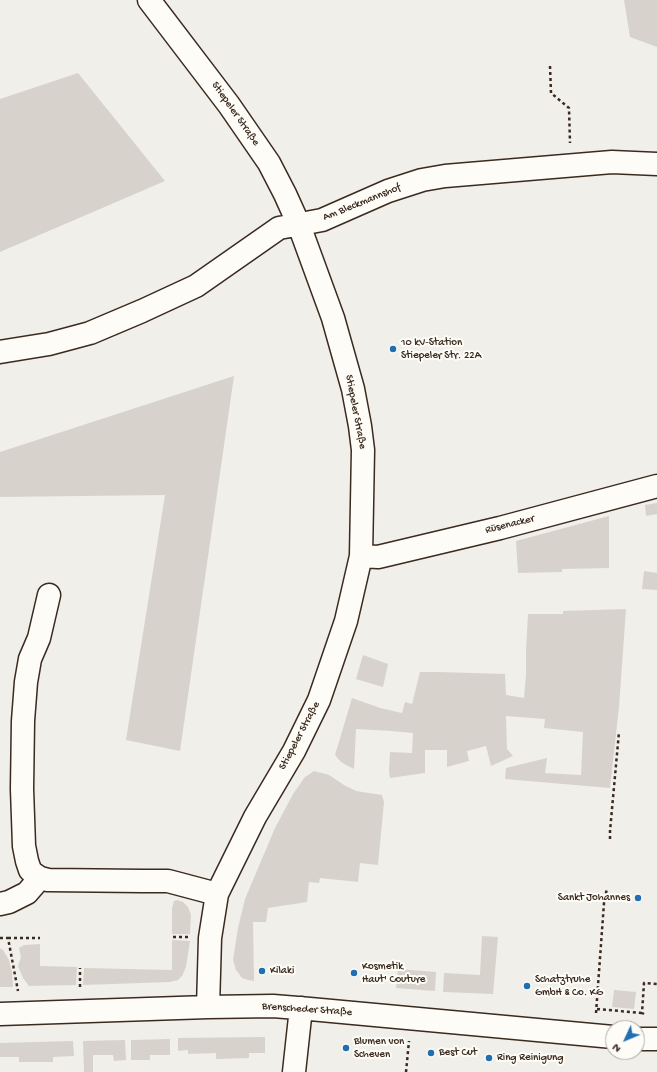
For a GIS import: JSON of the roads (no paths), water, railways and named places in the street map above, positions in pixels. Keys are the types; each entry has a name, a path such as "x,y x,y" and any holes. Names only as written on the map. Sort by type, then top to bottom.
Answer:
{"street":[{"name":"Stiepeler Straße","path":"149,0 229,105 269,163 285,194 299,224 333,318 352,389 360,426 363,450 362,556 346,621 319,700 294,750 255,817 217,894 210,938 208,1007"},
{"name":"Am Bleckmannshof","path":"0,352 49,344 90,332 142,311 196,286 279,228 322,220 388,191 422,180 445,176 612,162 657,164"},
{"name":"Rüsenacker","path":"362,556 378,557 492,530 657,486"},
{"path":"49,594 39,638 30,659 26,682 23,721 22,789 24,846 30,870 40,878 48,880 143,882 168,881 217,894"},
{"path":"0,904 27,893 40,878"},
{"name":"Brenscheder Straße","path":"0,1014 273,1006 605,1036"},
{"path":"294,1072 301,1008"},
{"path":"645,1039 657,1039"}],"place":[{"name":"10 kV-Station Stiepeler Str. 22A","path":"393,349"},
{"name":"Sankt Johannes","path":"638,898"},
{"name":"Kilaki","path":"262,971"},
{"name":"Kosmetik Haut' Couture","path":"354,973"},
{"name":"Schatztruhe GmbH & Co. KG","path":"527,986"},
{"name":"Blumen von Scheven","path":"346,1048"},
{"name":"Best Cut","path":"431,1053"},
{"name":"Ring Reinigung","path":"489,1058"}]}
